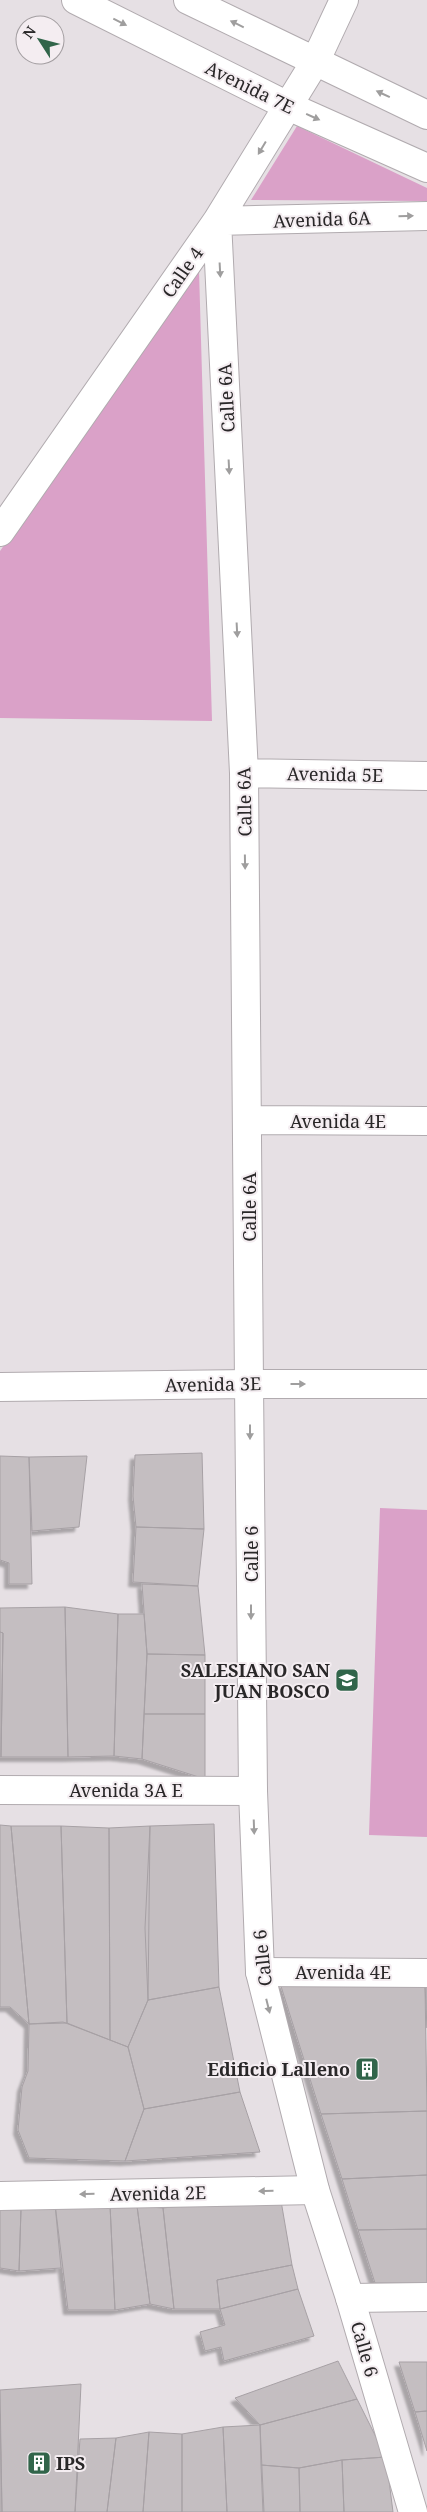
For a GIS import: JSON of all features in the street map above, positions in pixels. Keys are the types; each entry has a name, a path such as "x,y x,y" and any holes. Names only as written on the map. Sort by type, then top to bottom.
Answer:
{"street":[{"name":"Avenida 7E","path":"76,0 288,106 427,168"},
{"path":"188,0 427,115"},
{"name":"Calle 4","path":"0,532 217,222 315,62 344,0"},
{"name":"Avenida 6A","path":"217,222 427,216"},
{"name":"Calle 6A","path":"217,222 244,772 250,1384"},
{"name":"Avenida 5E","path":"244,772 427,776"},
{"name":"Avenida 4E","path":"248,1120 427,1121"},
{"name":"Calle 6","path":"250,1384 253,1791 260,1972 315,2190 350,2298 413,2512"},
{"name":"Avenida 3E","path":"0,1387 427,1384"},
{"name":"Avenida 3A E","path":"0,1790 253,1791"},
{"name":"Avenida 4E","path":"260,1972 427,1973"},
{"name":"Avenida 2E","path":"0,2196 315,2190"},
{"path":"350,2298 427,2297"}],"shaded area":[{"path":"297,126 427,188 427,201 251,200"},
{"path":"199,270 212,721 0,718 0,551"},
{"path":"380,1508 427,1510 427,1837 369,1835"}],"building":[{"path":"202,1453 204,1529 136,1527 133,1496 135,1455"},
{"path":"0,1456 29,1457 32,1584 9,1584 9,1563 0,1560"},
{"path":"87,1456 79,1527 32,1531 29,1457"},
{"path":"136,1527 204,1529 198,1586 133,1582"},
{"path":"142,1584 198,1586 205,1655 147,1654"},
{"path":"65,1607 68,1757 1,1757 3,1633 0,1632 0,1608"},
{"path":"65,1607 118,1614 114,1756 68,1757"},
{"path":"118,1614 144,1614 147,1654 142,1759 114,1756"},
{"path":"0,1632 3,1633 1,1757 0,1757"},
{"path":"147,1654 205,1655 205,1714 144,1714"},
{"path":"144,1714 205,1714 205,1779 142,1759"},
{"path":"214,1824 219,1987 148,2000 145,1928 150,1826"},
{"path":"0,1825 11,1826 29,2024 10,2007 0,2007"},
{"path":"11,1826 61,1826 67,2023 29,2024"},
{"path":"61,1826 109,1828 110,2040 67,2023"},
{"path":"150,1826 148,2000 128,2047 110,2040 109,1828"},
{"name":"Edificio Lalleno","path":"280,1983 425,1985 427,2111 321,2114"},
{"path":"425,1985 427,1985 427,2028"},
{"path":"219,1987 240,2092 144,2109 128,2047 148,2000"},
{"path":"63,2022 128,2047 144,2109 125,2161 29,2158 18,2130 22,2087 28,2071 29,2024"},
{"path":"240,2092 260,2152 125,2161 144,2109"},
{"path":"427,2111 427,2175 342,2179 321,2114"},
{"path":"427,2175 427,2229 358,2230 342,2179"},
{"path":"280,2195 292,2265 217,2280 220,2309 174,2309 163,2208"},
{"path":"55,2204 61,2268 19,2271 21,2209"},
{"path":"55,2204 110,2205 115,2310 68,2310"},
{"path":"110,2205 137,2206 150,2304 115,2310"},
{"path":"137,2206 163,2208 174,2309 150,2304"},
{"path":"0,2207 21,2209 19,2271 0,2268"},
{"path":"427,2229 427,2283 375,2283 358,2230"},
{"path":"292,2265 298,2289 220,2309 217,2280"},
{"path":"298,2289 314,2336 224,2361 221,2347 205,2351 200,2332 225,2325 220,2309"},
{"path":"338,2361 357,2399 260,2425 235,2398"},
{"path":"399,2362 427,2362 427,2411 415,2412"},
{"name":"IPS","path":"81,2384 75,2512 2,2512 0,2390"},
{"path":"357,2399 386,2457 342,2460 299,2468 261,2465 260,2425"},
{"path":"427,2411 427,2451 415,2412"},
{"path":"0,2414 2,2512 0,2512"},
{"path":"260,2425 264,2512 227,2512 223,2427"},
{"path":"223,2427 227,2512 182,2512 182,2434"},
{"path":"149,2432 182,2434 182,2512 143,2512"},
{"path":"149,2432 143,2512 107,2512 116,2438"},
{"path":"116,2438 107,2512 75,2512 80,2439"},
{"path":"386,2457 393,2512 344,2512 342,2460"},
{"path":"342,2460 344,2512 300,2512 299,2468"},
{"path":"261,2465 299,2468 300,2512 263,2512"}],"place":[{"name":"SALESIANO SAN JUAN BOSCO","path":"347,1680"},
{"name":"Edificio Lalleno","path":"367,2069"},
{"name":"IPS","path":"39,2463"}]}
